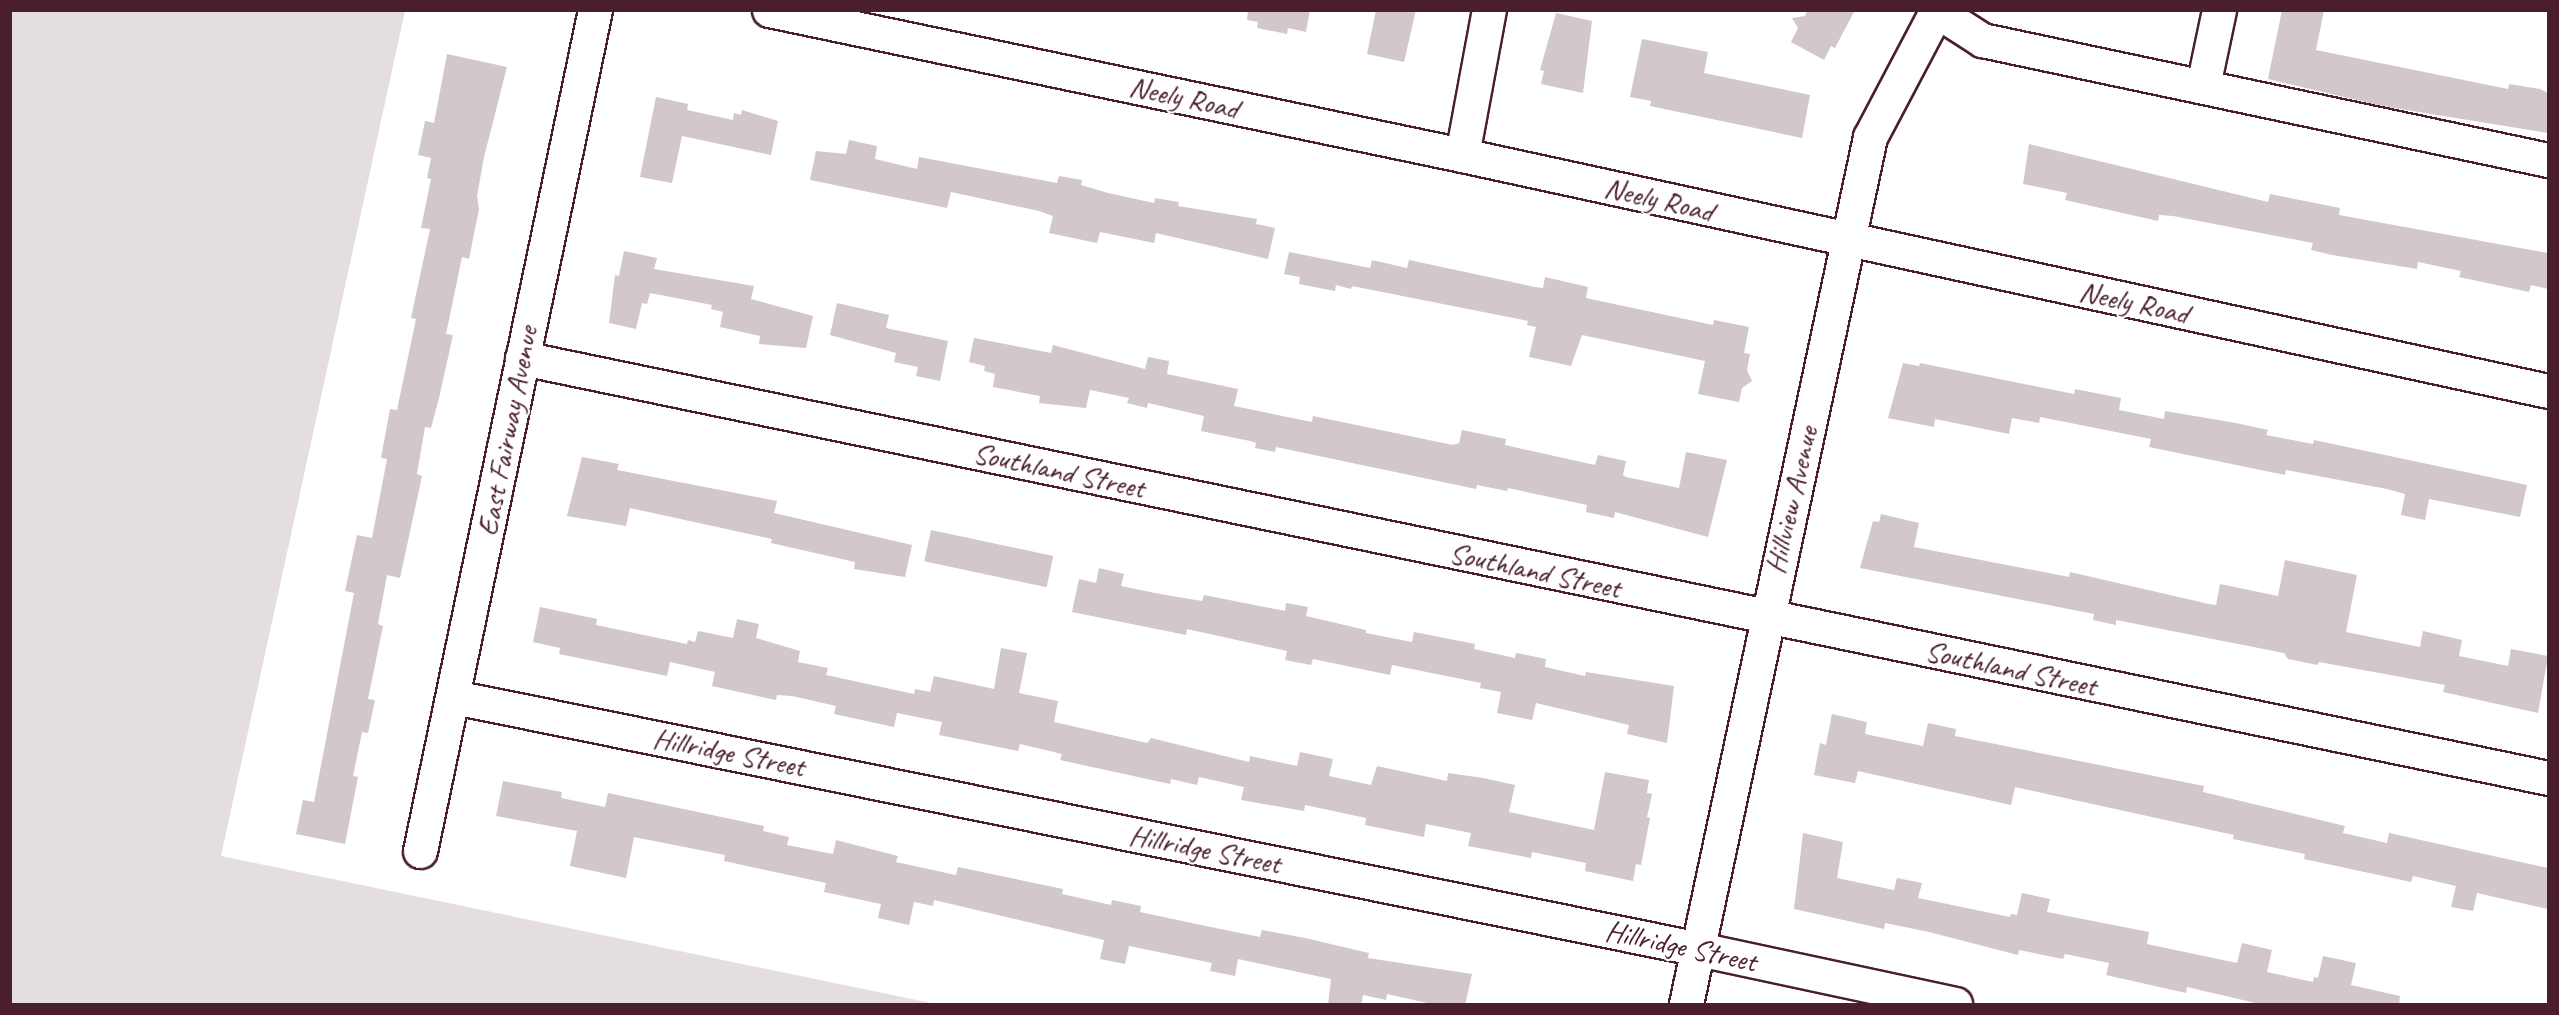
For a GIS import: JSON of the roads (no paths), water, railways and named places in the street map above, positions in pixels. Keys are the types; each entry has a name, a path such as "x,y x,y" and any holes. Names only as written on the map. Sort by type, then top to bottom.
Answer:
{"street":[{"name":"East Fairway Avenue","path":"420,851 596,10"},
{"name":"Neely Road","path":"769,10 1462,155 1849,241 2548,391"},
{"path":"1462,155 1489,10"},
{"path":"2203,86 2219,10"},
{"path":"1937,11 1982,40 2548,160"},
{"name":"Hillview Avenue","path":"1686,1005 1765,618 1870,137 1937,11"},
{"name":"Southland Street","path":"522,358 1765,618 2548,778"},
{"name":"Hillridge Street","path":"454,697 1699,949 1955,1005"}]}
